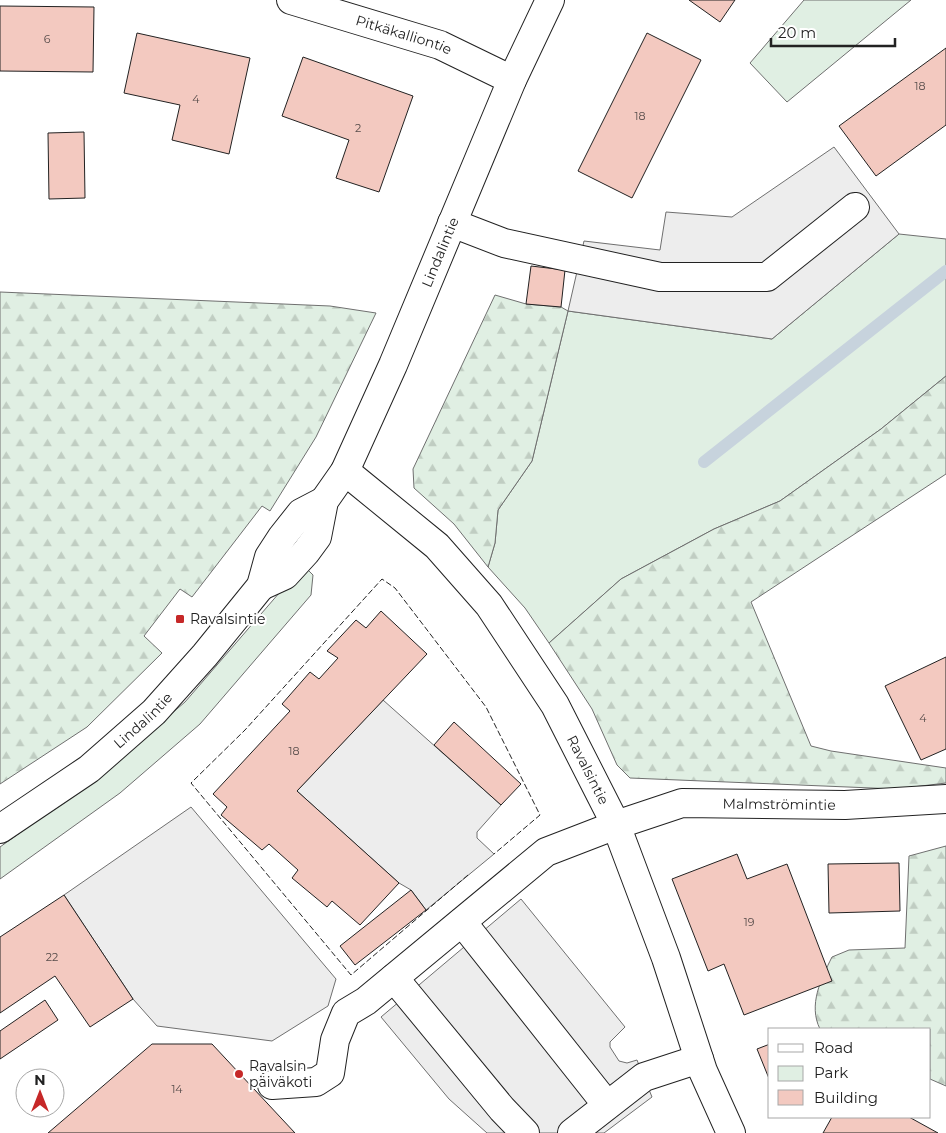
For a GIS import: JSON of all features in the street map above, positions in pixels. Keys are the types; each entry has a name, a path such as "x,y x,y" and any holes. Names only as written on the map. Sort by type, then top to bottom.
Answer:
{"street":[{"name":"Pitkäkalliontie","path":"291,0 440,45 512,80"},
{"name":"Lindalintie","path":"0,828 89,769 154,712 205,655 261,586 285,575 306,552 317,536 324,501 345,471 393,365 512,80 550,0"},
{"path":"452,223 504,243 660,277 767,277 855,207"},
{"name":"Ravalsintie","path":"345,471 438,546 489,605 555,705 616,825 666,958 699,1059 731,1133"},
{"name":"Malmströmintie","path":"272,1085 316,1082 330,1073 335,1040 346,1013 366,1001 546,852 616,825 682,803 845,805 946,798"},
{"path":"462,922 607,1105"},
{"path":"394,978 502,1109 526,1133"},
{"path":"572,1133 644,1077 699,1059"}],"green space":[{"path":"804,0 911,0 787,102 750,63"},
{"path":"899,234 946,239 946,376 881,429 780,501 714,529 621,579 549,643 525,608 488,567 495,543 498,510 532,461 568,311 772,339"},
{"path":"0,292 330,306 376,313 316,437 270,511 262,506 192,597 180,589 144,636 162,653 87,727 0,784"},
{"path":"495,295 526,304 561,307 568,311 532,461 498,510 495,543 488,567 454,524 414,488 413,469"},
{"path":"946,376 946,474 751,602 811,746 831,751 946,768 946,783 896,789 630,778 617,765 592,709 549,643 621,579 714,529 780,501 881,429"},
{"path":"308,570 313,575 311,595 200,724 120,793 0,879 0,847 99,776 185,702 280,592"},
{"path":"946,846 946,1086 931,1079 931,1028 820,1028 815,1011 817,992 832,957 849,950 905,948 909,856"}],"shaded area":[{"path":"834,147 899,234 772,339 568,311 584,241 660,250 666,212 732,217"},
{"path":"383,700 501,805 477,832 477,838 494,854 426,910 411,890 399,883 297,791"},
{"path":"191,807 336,979 328,1006 272,1041 157,1026 133,999 64,895"},
{"path":"521,899 625,1027 610,1042 610,1047 619,1061 627,1063 637,1060 652,1097 604,1133 487,1133 449,1099 381,1017"}],"building":[{"path":"689,0 735,0 720,22"},
{"path":"0,6 94,7 93,72 0,71"},
{"path":"137,33 250,58 229,154 172,140 180,105 124,93"},
{"path":"647,33 701,60 632,198 578,171"},
{"path":"946,48 946,125 876,176 839,126"},
{"path":"303,57 413,96 379,192 336,178 349,140 282,116"},
{"path":"84,132 85,198 49,199 48,133"},
{"path":"531,266 565,270 561,307 526,304"},
{"path":"381,611 427,654 297,791 399,883 360,925 332,901 327,907 292,878 298,870 269,844 262,850 221,815 227,807 213,794 290,711 282,704 310,672 319,679 338,658 327,651 356,620 366,628"},
{"path":"946,657 946,749 921,760 885,686"},
{"path":"454,722 521,784 501,805 434,745"},
{"path":"737,854 747,879 787,864 832,981 744,1015 724,964 708,971 672,879"},
{"path":"899,863 900,911 829,913 828,864"},
{"path":"411,890 426,910 355,965 340,946"},
{"path":"64,895 133,999 90,1027 55,976 0,1013 0,937"},
{"path":"45,1000 58,1020 0,1059 0,1031"},
{"path":"152,1044 212,1044 295,1133 48,1133"},
{"path":"768,1045 768,1076 757,1049"},
{"path":"831,1118 911,1118 938,1133 823,1133"}],"waterway":[{"path":"704,462 946,271"}],"fence":[{"path":"468,875 351,975 191,783 245,730 382,579 395,588 486,707 540,815 494,854"}],"place":[{"name":"Ravalsintie","path":"180,619"},
{"name":"Ravalsin päiväkoti","path":"239,1074"}]}
